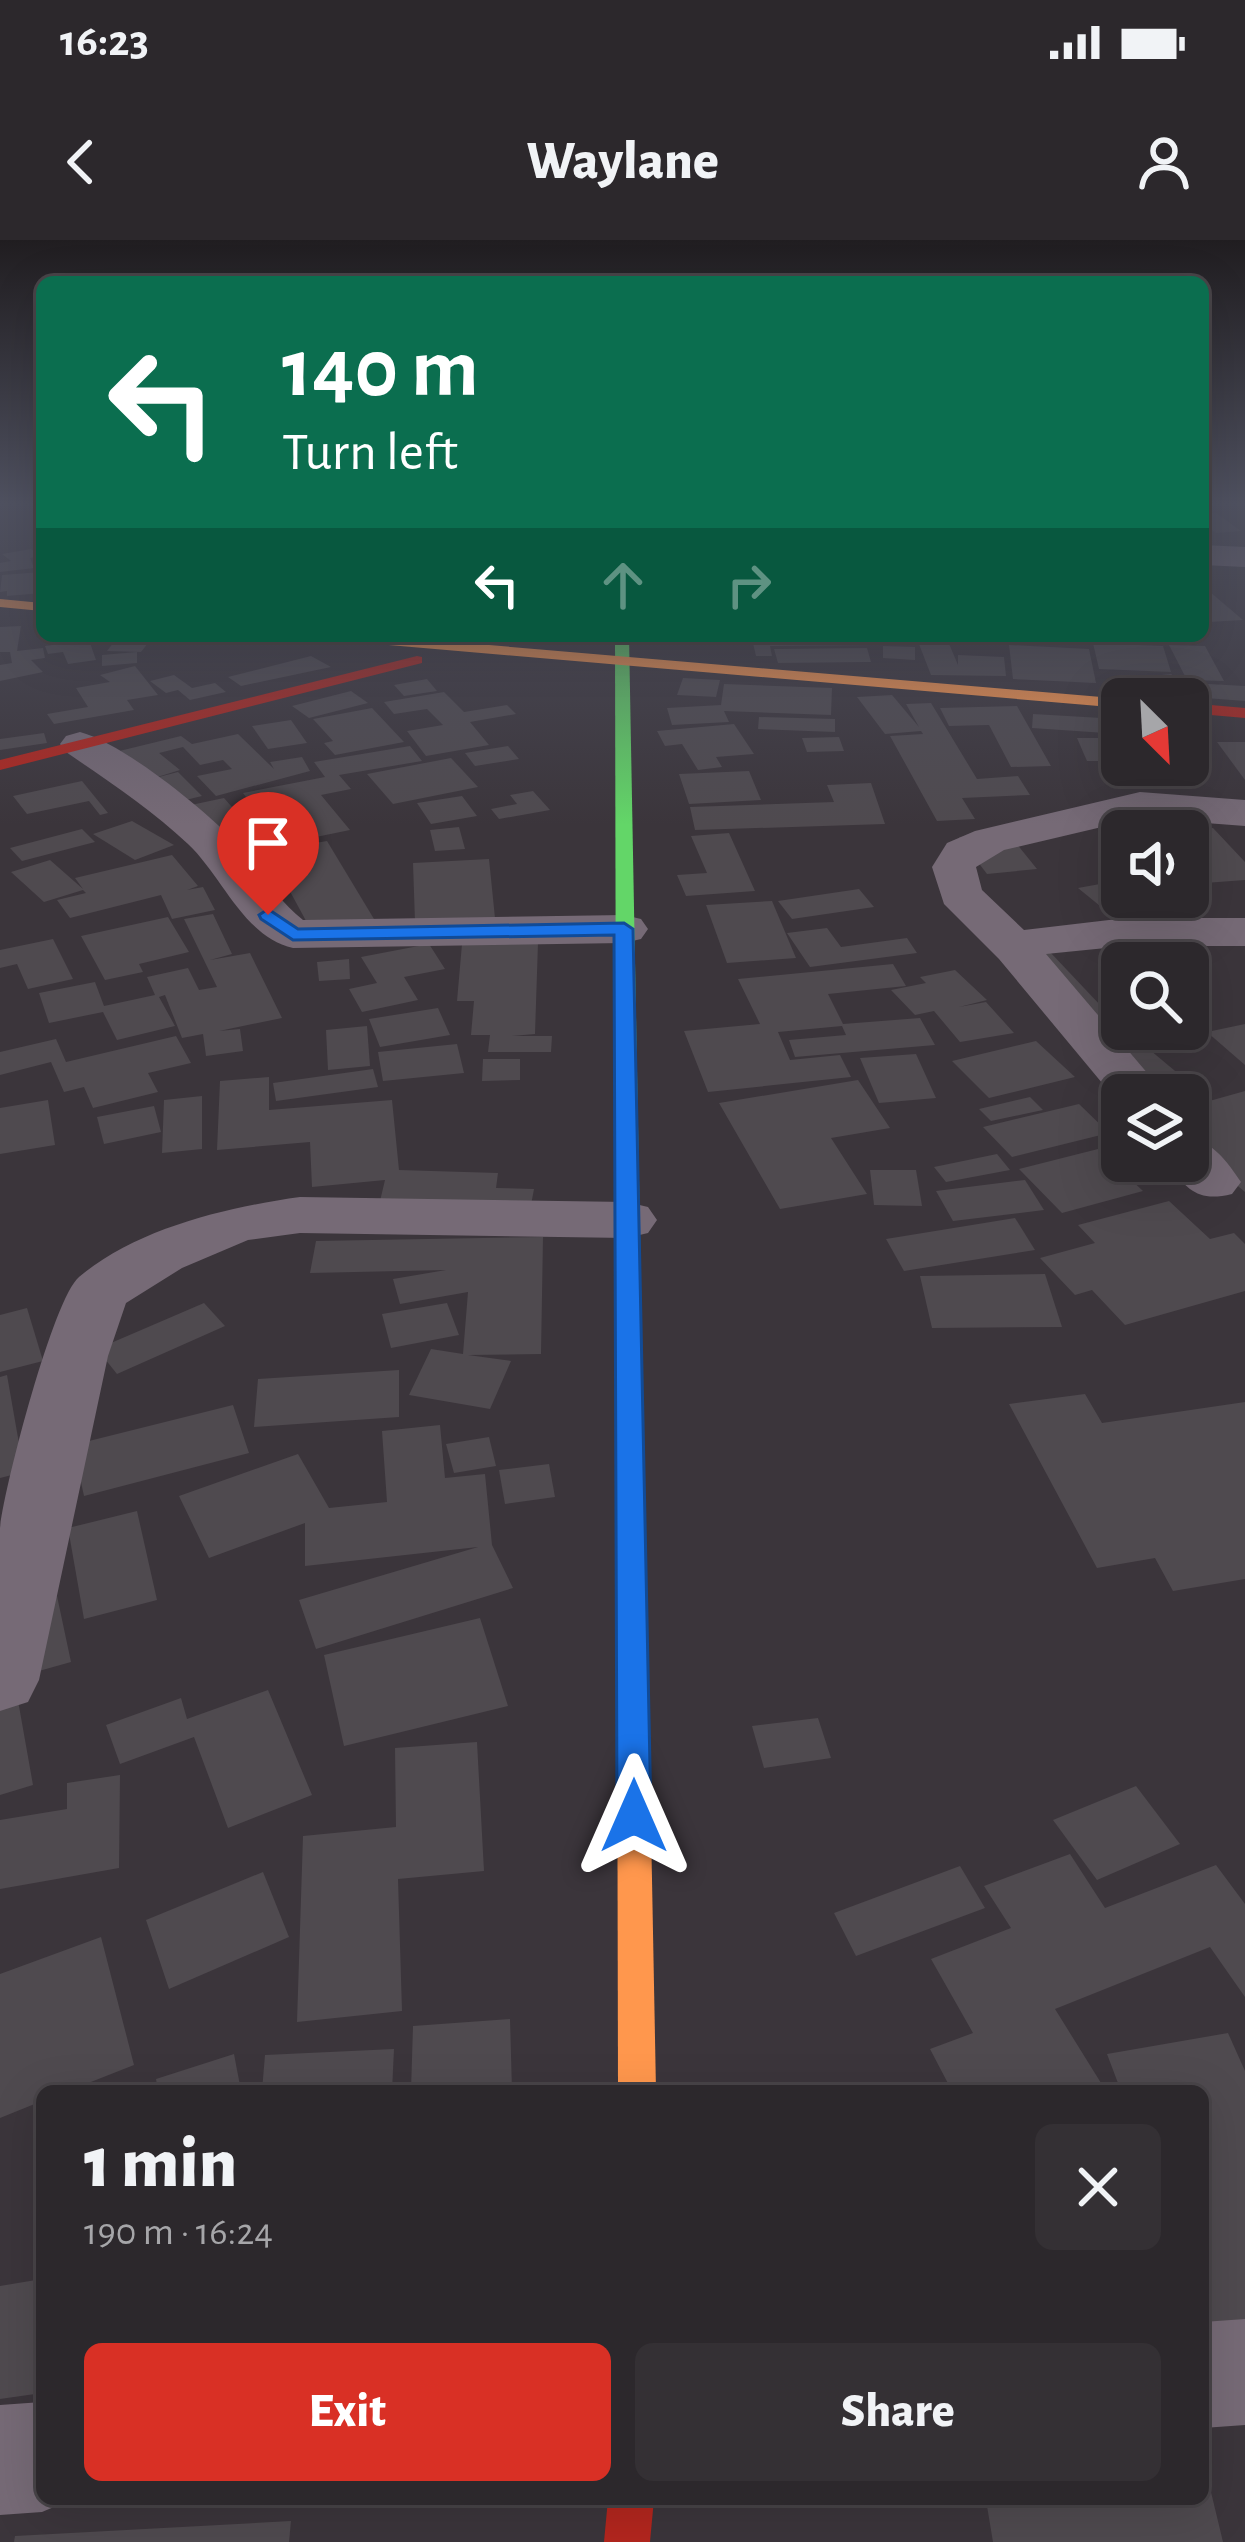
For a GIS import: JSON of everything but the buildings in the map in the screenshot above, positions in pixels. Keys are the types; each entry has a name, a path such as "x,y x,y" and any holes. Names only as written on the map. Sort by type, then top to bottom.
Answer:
{"main road":[{"path":"391,642 461,649 621,648 1101,701"},
{"path":"621,648 637,2085"},
{"path":"0,765 461,649"},
{"path":"1209,710 1245,713"},
{"path":"627,2542 630,2505"}],"street":[{"path":"80,744 165,800 224,854 268,915 293,934 624,929"},
{"path":"1120,1074 1016,949 960,894 954,867 963,852 990,840 1140,805 1245,813"},
{"path":"1016,949 1042,940 1184,929 1245,932"},
{"path":"0,1680 76,1356 99,1292 160,1255 235,1224 300,1214 627,1220"},
{"path":"1209,2375 1245,2372"},
{"path":"0,2459 36,2457"}],"traffic: fast":[{"path":"622,642 632,1615"}],"traffic: slow":[{"path":"402,642 1101,701"},
{"path":"632,1615 637,2085"}],"traffic: jam":[{"path":"0,765 417,660"},
{"path":"1209,710 1245,713"},
{"path":"627,2542 630,2505"}],"route":[{"path":"268,915 293,934 330,936 624,929 634,1816"}]}
